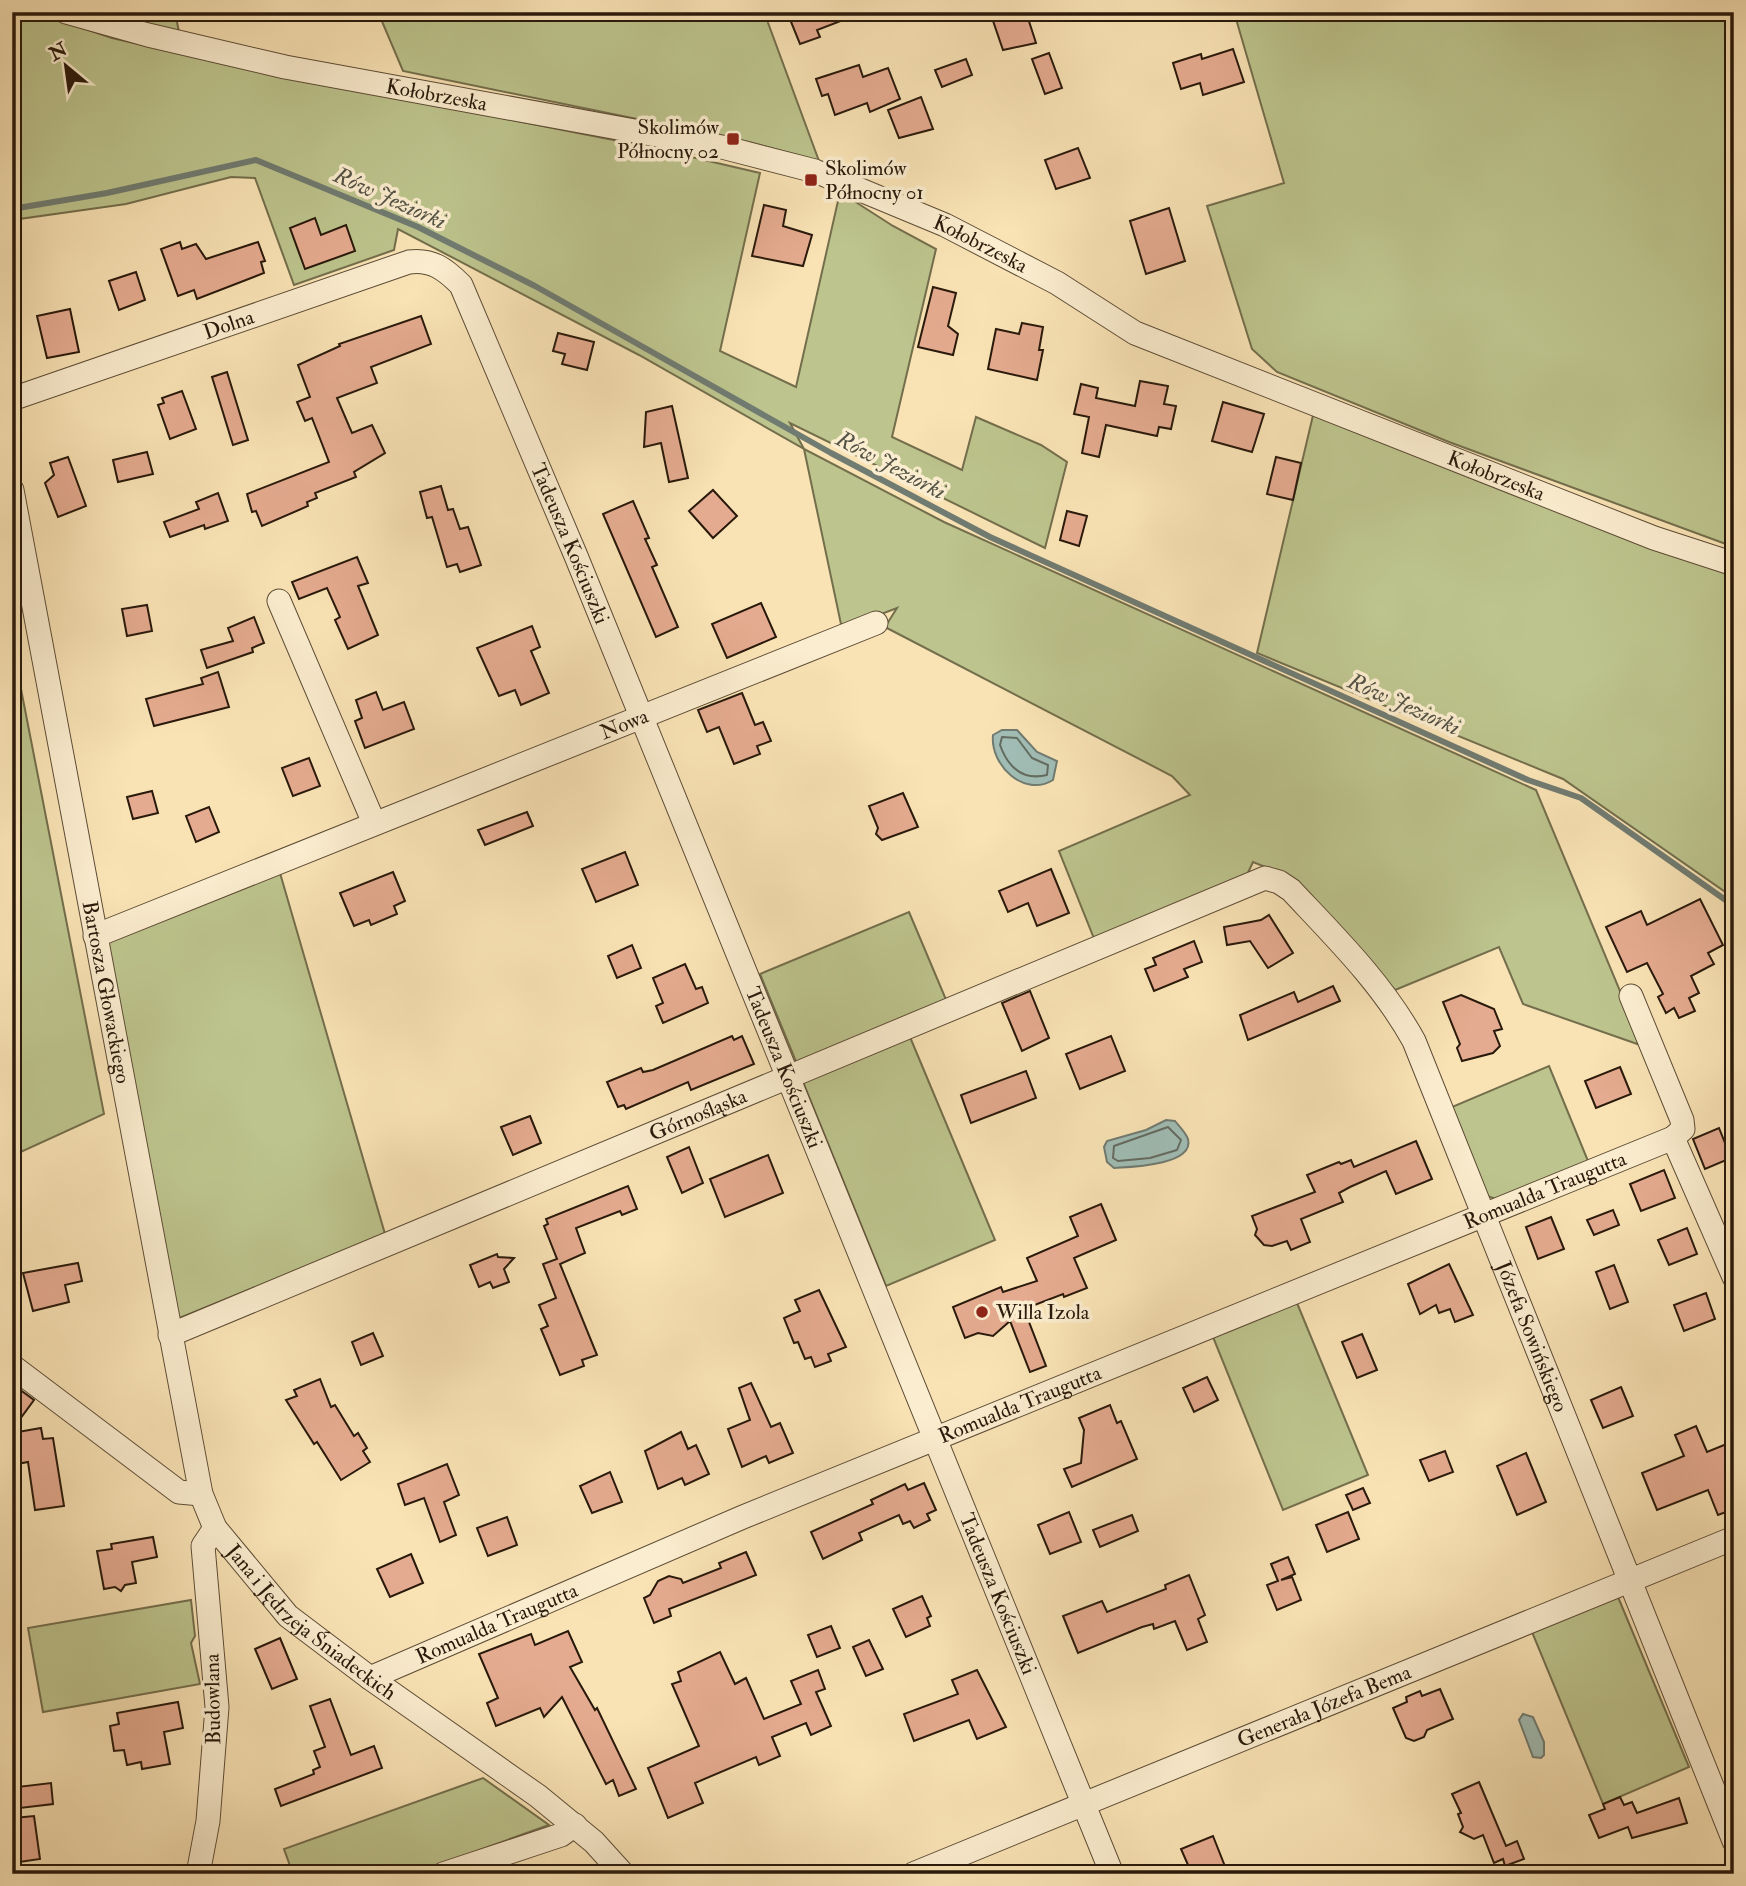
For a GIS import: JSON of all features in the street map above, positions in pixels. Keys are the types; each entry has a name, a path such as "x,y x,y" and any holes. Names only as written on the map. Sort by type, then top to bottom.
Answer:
{"street":[{"name":"Kołobrzeska","path":"66,12 148,35 285,67 722,147 815,171 945,225 1057,283 1135,332 1654,538 1734,564"},
{"name":"Dolna","path":"12,399 409,262 421,260 445,269"},
{"name":"Tadeusza Kościuszki","path":"445,269 461,285 576,556 1112,1874"},
{"name":"Bartosza Głowackiego","path":"12,490 201,1494"},
{"path":"279,601 374,823"},
{"name":"Nowa","path":"95,936 876,623"},
{"name":"Górnośląska","path":"170,1335 1265,878"},
{"name":"Józefa Sowińskiego","path":"1265,878 1279,882 1291,890 1376,982 1395,1007 1414,1041 1734,1841"},
{"path":"1632,996 1682,1119 1683,1129 1673,1138 1734,1277"},
{"name":"Romualda Traugutta","path":"370,1678 628,1565 1673,1138"},
{"path":"12,1366 179,1492 201,1494"},
{"name":"Jana i Jędrzeja Śniadeckich","path":"201,1494 215,1528 288,1616 370,1678 538,1796 575,1825 623,1874"},
{"name":"Budowlana","path":"198,1874 208,1821 218,1707 203,1546 206,1537 215,1528"},
{"name":"Generała Józefa Bema","path":"914,1874 1734,1538"},
{"path":"443,1874 561,1835 575,1825"}],"green space":[{"path":"12,12 35,12 112,38 214,61 644,146 760,173 720,351 796,387 840,192 893,226 936,249 892,437 962,470 976,417 1041,445 1067,462 1045,548 790,423 804,449 639,355 398,229 394,250 294,285 255,178 231,177 126,204 12,220"},
{"path":"100,12 175,12 179,32"},
{"path":"378,12 764,12 819,161 749,142 403,71"},
{"path":"1234,12 1734,12 1734,547 1449,442 1277,372 1252,349 1207,206 1284,183"},
{"path":"1314,411 1734,576 1734,898 1563,779 1257,653"},
{"path":"804,449 944,522 1536,790 1643,1046 1523,1004 1499,947 1395,990 1286,875 1253,862 1244,881 1095,941 1059,851 1190,795 1172,776 885,627 897,608 842,629"},
{"path":"12,643 104,1114 12,1156"},
{"path":"280,873 385,1234 177,1319 107,943"},
{"path":"909,912 947,1002 797,1064 760,974"},
{"path":"910,1037 995,1240 886,1286 803,1082"},
{"path":"1549,1066 1588,1161 1496,1199 1487,1196 1452,1107"},
{"path":"1297,1303 1368,1475 1283,1510 1213,1337"},
{"path":"1618,1597 1689,1767 1603,1804 1532,1632"},
{"path":"191,1600 195,1636 191,1643 200,1684 43,1712 28,1628"},
{"path":"483,1778 549,1825 412,1874 293,1874 284,1849"}],"water":[{"path":"1002,730 1017,730 1037,752 1057,761 1053,780 1031,785 1020,782 1003,767 997,757 993,735"},
{"path":"1166,1120 1175,1121 1188,1139 1188,1148 1182,1154 1160,1163 1134,1167 1114,1168 1107,1162 1104,1147 1107,1141 1146,1130"},
{"path":"1523,1714 1533,1717 1544,1742 1544,1755 1541,1758 1533,1757 1519,1720"}],"building":[{"path":"787,12 859,14 817,30 820,37 800,44"},
{"path":"990,12 1026,12 1036,43 1003,50"},
{"path":"1233,49 1244,82 1203,95 1200,83 1181,89 1173,63 1201,54 1202,59"},
{"path":"1049,53 1062,88 1045,94 1032,59"},
{"path":"966,59 972,75 942,87 935,70"},
{"path":"859,65 863,77 888,68 900,99 870,112 867,103 835,115 828,94 822,96 816,79"},
{"path":"921,97 933,129 899,138 888,110"},
{"path":"1078,148 1090,178 1056,189 1045,160"},
{"path":"764,205 786,210 783,226 812,235 803,266 752,256"},
{"path":"1169,208 1185,261 1146,274 1130,221"},
{"path":"315,218 321,235 346,225 355,251 305,269 290,228"},
{"path":"180,242 182,249 196,244 206,259 258,242 265,261 261,262 264,273 197,299 194,290 178,296 161,249"},
{"path":"136,272 145,300 119,310 109,281"},
{"path":"933,287 956,293 948,326 958,334 953,355 918,347"},
{"path":"70,309 79,352 47,358 37,316"},
{"path":"421,316 431,344 371,367 377,383 337,398 352,433 372,425 385,453 354,472 356,477 315,493 317,498 307,502 308,506 262,526 256,511 252,512 247,494 329,462 312,418 305,421 297,402 310,397 298,365 340,346 339,344"},
{"path":"1022,323 1043,327 1039,350 1043,350 1037,380 988,369 996,329 1019,334"},
{"path":"558,333 594,342 587,370 562,364 565,354 553,351"},
{"path":"227,372 248,440 233,445 212,377"},
{"path":"1140,381 1168,386 1164,404 1176,406 1171,429 1159,427 1157,436 1106,425 1099,457 1082,453 1089,417 1074,414 1081,384 1098,388 1096,398 1135,406"},
{"path":"182,391 196,429 170,439 158,405 164,403 162,398"},
{"path":"1223,402 1264,414 1252,452 1212,441"},
{"path":"672,406 688,478 669,482 661,443 644,447 646,412"},
{"path":"147,452 153,474 118,482 113,460"},
{"path":"68,457 86,506 58,517 45,483 54,475 50,463"},
{"path":"1276,457 1301,463 1293,500 1267,494"},
{"path":"441,486 448,510 453,509 460,529 468,527 481,565 460,572 457,564 447,567 432,517 427,518 420,492"},
{"path":"713,490 737,516 713,538 689,511"},
{"path":"218,493 228,521 205,529 204,525 170,537 164,522 199,509 196,502"},
{"path":"633,501 649,538 645,539 657,565 652,567 678,627 656,637 603,514"},
{"path":"1067,511 1087,516 1079,546 1060,540"},
{"path":"357,557 368,583 358,586 378,635 348,649 335,620 340,617 327,588 299,599 292,582"},
{"path":"761,603 776,637 727,658 712,624"},
{"path":"147,605 152,631 127,636 122,609"},
{"path":"254,617 264,643 252,648 253,652 207,668 201,650 233,641 228,628"},
{"path":"532,626 540,647 531,651 549,693 521,705 515,690 499,696 477,648"},
{"path":"218,672 229,707 154,726 146,699 203,684 201,678"},
{"path":"376,692 383,710 404,702 414,729 365,748 355,721 362,718 356,700"},
{"path":"742,693 755,725 763,722 771,741 757,746 760,754 734,764 719,727 707,732 698,710"},
{"path":"309,758 320,786 293,796 282,768"},
{"path":"152,791 158,813 133,819 127,797"},
{"path":"903,793 918,827 882,840 876,834 878,828 869,806"},
{"path":"209,807 219,832 196,842 186,816"},
{"path":"527,812 533,826 485,845 478,830"},
{"path":"625,852 638,885 596,902 582,869"},
{"path":"1051,869 1069,913 1037,926 1028,903 1008,912 999,891"},
{"path":"393,872 405,901 394,906 397,914 371,925 369,920 354,926 340,893"},
{"path":"1700,899 1723,945 1708,953 1714,964 1691,976 1699,993 1689,998 1695,1011 1679,1018 1674,1008 1666,1013 1658,997 1663,994 1647,963 1627,972 1606,927 1641,911 1647,925"},
{"path":"1269,915 1293,953 1268,968 1250,941 1227,945 1224,927 1261,920"},
{"path":"1194,941 1202,962 1184,969 1188,977 1154,991 1145,969 1156,965 1153,958"},
{"path":"632,945 641,968 617,978 608,956"},
{"path":"685,964 696,989 702,987 708,1003 663,1023 656,1006 663,1003 653,978"},
{"path":"1333,986 1340,1001 1248,1040 1240,1015 1294,992 1298,1002"},
{"path":"1030,991 1049,1038 1022,1051 1002,1003"},
{"path":"1461,995 1494,1009 1502,1029 1494,1031 1500,1046 1493,1053 1462,1061 1457,1048 1460,1044 1443,1002"},
{"path":"732,1036 734,1040 742,1036 754,1064 691,1090 688,1082 626,1109 624,1105 618,1107 607,1082 641,1068 643,1072 653,1070"},
{"path":"1111,1036 1125,1071 1080,1089 1066,1054"},
{"path":"1620,1067 1631,1094 1596,1108 1585,1081"},
{"path":"1026,1071 1036,1098 971,1123 961,1095"},
{"path":"530,1116 541,1143 513,1155 501,1127"},
{"path":"1719,1128 1731,1158 1705,1169 1693,1139"},
{"path":"1416,1141 1432,1179 1396,1194 1386,1171 1350,1187 1339,1193 1343,1202 1301,1219 1310,1242 1291,1250 1287,1241 1272,1246 1264,1245 1255,1235 1257,1229 1252,1216 1315,1192 1307,1175 1339,1162 1341,1164 1351,1160 1354,1167"},
{"path":"689,1147 703,1183 682,1193 667,1157"},
{"path":"768,1155 783,1193 725,1217 710,1179"},
{"path":"1664,1170 1675,1198 1641,1211 1630,1184"},
{"path":"628,1186 637,1209 622,1215 620,1211 576,1228 585,1253 560,1264 597,1355 582,1360 584,1366 560,1375 541,1329 548,1326 539,1305 556,1298 543,1264 557,1259 544,1226 548,1224 546,1219"},
{"path":"1101,1204 1116,1240 1074,1258 1087,1288 1024,1309 1046,1366 1030,1372 1010,1321 993,1336 978,1333 965,1338 953,1307 1001,1287 1003,1292 1037,1281 1027,1258 1078,1236 1070,1217"},
{"path":"1613,1210 1619,1225 1594,1235 1587,1220"},
{"path":"1551,1217 1564,1249 1538,1259 1526,1227"},
{"path":"1687,1228 1697,1254 1669,1265 1658,1240"},
{"path":"497,1254 498,1257 514,1258 504,1269 509,1282 493,1288 490,1282 479,1287 470,1265"},
{"path":"78,1263 82,1281 65,1285 69,1302 33,1311 23,1273"},
{"path":"1449,1264 1473,1315 1455,1322 1450,1309 1439,1313 1436,1305 1420,1314 1408,1284"},
{"path":"1614,1265 1628,1302 1610,1309 1596,1272"},
{"path":"819,1290 846,1347 828,1354 831,1361 815,1367 811,1357 805,1359 798,1342 794,1343 784,1318 800,1311 795,1300"},
{"path":"1706,1293 1715,1319 1684,1331 1674,1305"},
{"path":"373,1333 383,1356 361,1365 352,1342"},
{"path":"1362,1334 1377,1370 1357,1378 1342,1342"},
{"path":"1207,1377 1218,1400 1194,1412 1183,1388"},
{"path":"320,1379 331,1407 335,1405 354,1436 358,1433 367,1448 363,1451 370,1462 341,1480 286,1400 297,1396 294,1390"},
{"path":"751,1383 771,1427 780,1423 793,1453 769,1463 766,1456 742,1467 728,1429 750,1420 739,1388"},
{"path":"12,1384 34,1400 20,1419 17,1404 12,1400"},
{"path":"1621,1387 1633,1416 1603,1428 1591,1400"},
{"path":"1110,1405 1117,1423 1121,1421 1137,1459 1072,1487 1064,1469 1081,1463 1084,1430 1079,1418"},
{"path":"1696,1426 1707,1452 1734,1441 1734,1509 1718,1515 1708,1490 1657,1510 1642,1473 1684,1456 1675,1435"},
{"path":"41,1428 43,1439 53,1438 64,1506 35,1510 28,1462 12,1465 12,1433"},
{"path":"681,1432 688,1449 696,1445 709,1474 685,1485 682,1478 658,1489 645,1451"},
{"path":"1445,1451 1453,1472 1429,1481 1420,1460"},
{"path":"1526,1453 1546,1502 1517,1515 1497,1466"},
{"path":"447,1464 459,1495 444,1502 456,1535 440,1542 424,1498 405,1505 398,1484"},
{"path":"610,1472 622,1502 592,1513 580,1486"},
{"path":"924,1483 936,1510 927,1514 930,1520 914,1528 910,1521 903,1524 899,1515 859,1533 862,1540 823,1559 811,1532 873,1504 871,1500 905,1484 908,1490"},
{"path":"1363,1488 1370,1503 1353,1510 1346,1495"},
{"path":"1069,1512 1081,1542 1050,1554 1038,1525"},
{"path":"1348,1512 1359,1539 1327,1552 1316,1525"},
{"path":"1132,1515 1138,1531 1100,1547 1093,1530"},
{"path":"507,1517 517,1545 488,1556 477,1528"},
{"path":"153,1537 157,1557 132,1562 136,1583 125,1585 121,1591 115,1587 104,1589 97,1551 112,1549 111,1544"},
{"path":"746,1552 756,1575 669,1609 671,1616 654,1623 644,1598 650,1595 658,1581 669,1576 681,1579 683,1583 721,1568 719,1563"},
{"path":"411,1554 423,1583 390,1597 377,1569"},
{"path":"1288,1557 1295,1574 1281,1580 1292,1577 1301,1600 1277,1610 1267,1585 1278,1581 1271,1564"},
{"path":"1189,1575 1205,1615 1198,1619 1207,1642 1187,1650 1175,1621 1154,1629 1153,1624 1142,1627 1078,1653 1063,1616 1102,1601 1107,1612 1166,1589 1165,1585"},
{"path":"922,1596 931,1616 927,1618 930,1626 906,1637 893,1609"},
{"path":"831,1626 840,1648 817,1657 808,1635"},
{"path":"568,1631 582,1662 570,1667 595,1710 597,1708 636,1789 619,1796 613,1780 606,1784 562,1697 544,1717 540,1708 496,1726 487,1703 498,1698 479,1654 531,1634 535,1645"},
{"path":"280,1638 297,1679 272,1689 255,1649"},
{"path":"869,1640 883,1669 866,1676 853,1647"},
{"path":"720,1652 735,1684 746,1678 764,1719 801,1704 791,1681 818,1670 825,1689 816,1692 831,1726 811,1735 806,1723 772,1737 780,1756 759,1765 756,1757 695,1783 703,1803 668,1818 648,1768 699,1746 672,1684 681,1681 678,1672"},
{"path":"977,1670 1006,1727 977,1739 969,1720 914,1741 904,1714 958,1694 952,1680"},
{"path":"1440,1689 1453,1719 1427,1730 1424,1737 1414,1741 1406,1738 1393,1708 1407,1702 1406,1697 1420,1691 1422,1696"},
{"path":"330,1699 351,1755 374,1746 382,1768 281,1806 275,1789 314,1774 313,1770 320,1767 314,1751 325,1747 310,1706"},
{"path":"178,1702 183,1728 164,1732 170,1764 142,1769 141,1762 127,1765 124,1750 114,1751 110,1726 119,1724 117,1713"},
{"path":"1479,1782 1506,1846 1517,1841 1524,1859 1505,1866 1503,1859 1494,1863 1483,1835 1474,1839 1460,1832 1463,1827 1458,1814 1461,1813 1452,1794"},
{"path":"51,1783 53,1804 20,1808 17,1787"},
{"path":"1620,1797 1624,1805 1632,1802 1637,1813 1679,1798 1687,1823 1632,1838 1628,1827 1599,1838 1589,1815 1605,1809 1603,1804"},
{"path":"34,1816 40,1859 12,1863 14,1818"},
{"path":"1213,1836 1228,1874 1192,1874 1181,1849"}],"waterway":[{"name":"Rów Jeziorki","path":"12,209 107,193 256,160 418,227 535,286 831,453 990,537 1528,780 1581,798 1734,906"}],"place":[{"name":"Skolimów Północny 02","path":"733,139"},
{"name":"Skolimów Północny 01","path":"811,180"},
{"name":"Willa Izola","path":"982,1312"}]}
